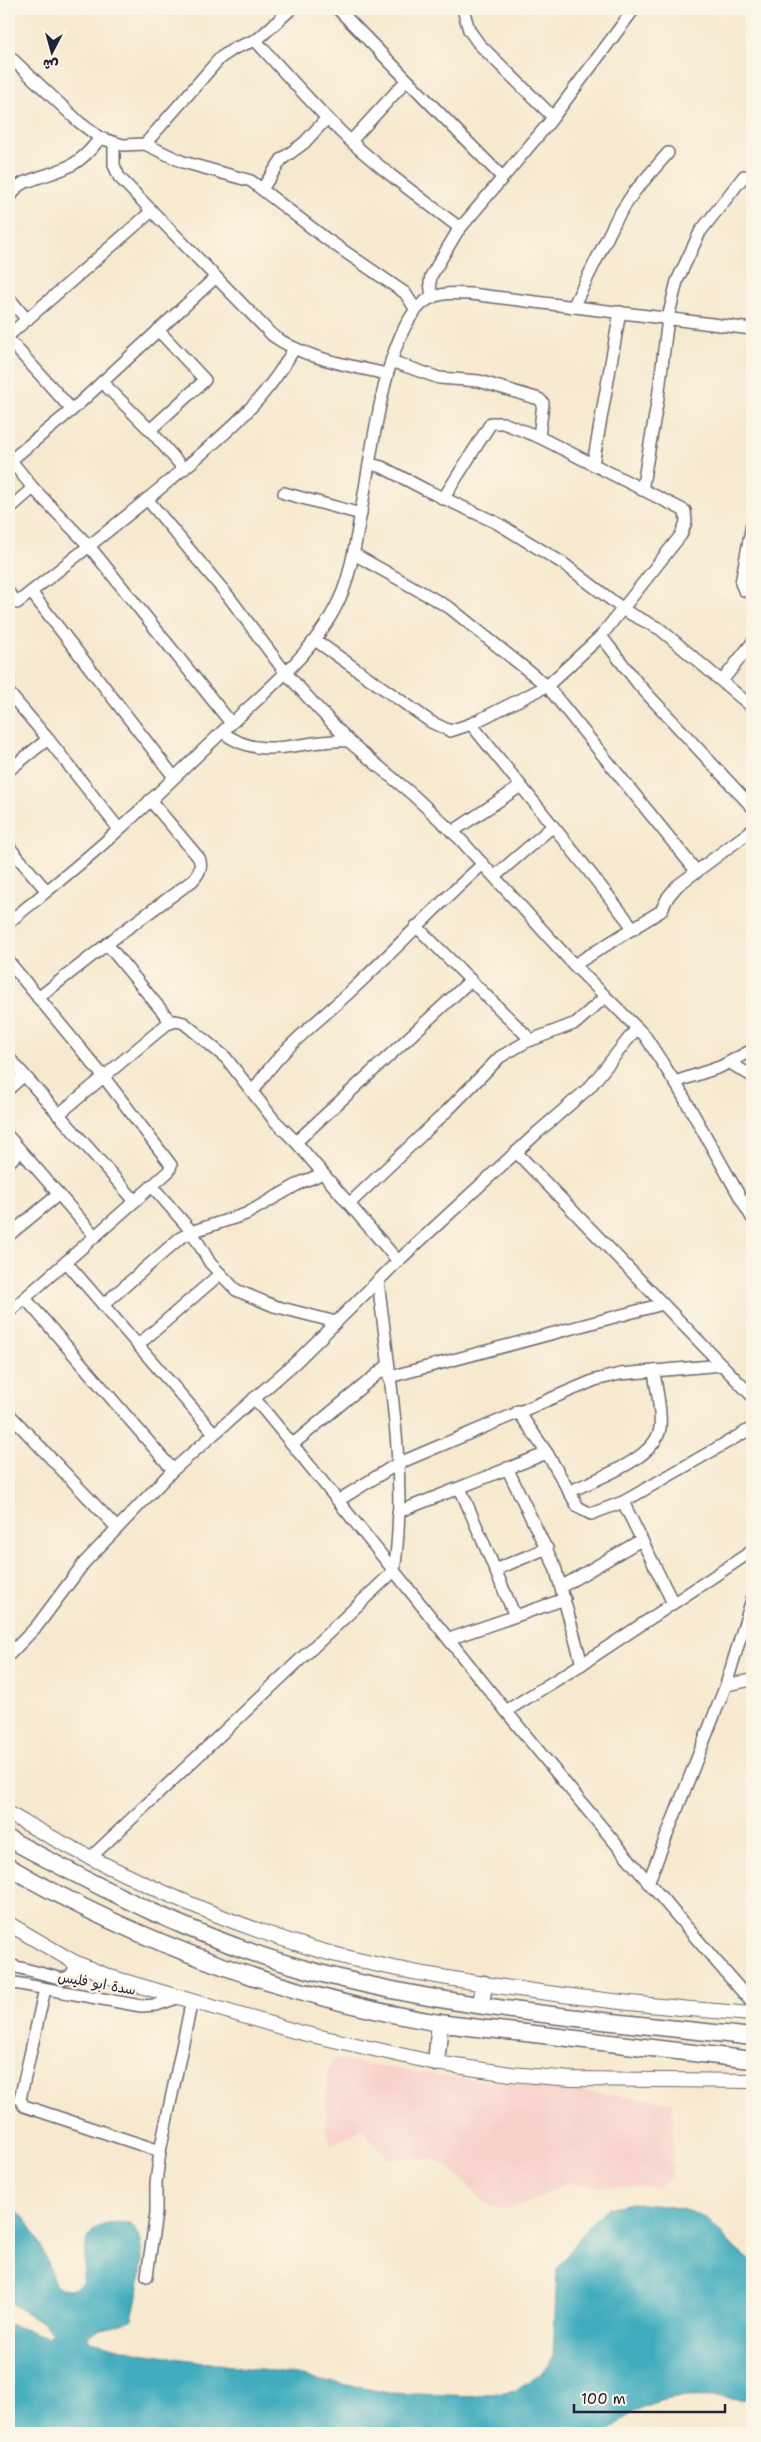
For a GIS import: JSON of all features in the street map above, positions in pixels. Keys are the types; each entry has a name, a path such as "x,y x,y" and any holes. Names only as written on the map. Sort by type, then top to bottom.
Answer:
{"highway":[{"path":"9,1839 134,1905 246,1950 362,1984 481,2006 752,2037"},
{"path":"9,1867 124,1926 185,1951 311,1993 376,2010 440,2023 752,2060"},
{"path":"481,2006 484,1984"},
{"path":"436,2063 440,2023"}],"main road":[{"path":"9,1814 90,1858 198,1908 310,1948 377,1965 484,1984 618,2002 752,2014"},
{"path":"9,1924 74,1962 110,1977 298,2032 436,2063 511,2074 571,2079 752,2081"}],"street":[{"path":"145,144 220,58 234,48 255,40 291,9"},
{"path":"338,9 502,178"},
{"path":"463,9 470,30 479,44 553,117"},
{"path":"432,298 430,289 431,276 460,228 553,117 634,9"},
{"path":"255,40 327,118 351,141 392,176 460,228"},
{"path":"9,56 79,122 100,138 114,143 145,144 183,162 251,181 325,238 405,293 416,310"},
{"path":"351,141 407,80"},
{"path":"262,189 282,159 304,143 327,118"},
{"path":"9,200 17,187 23,183 70,168 81,160 100,138"},
{"path":"114,143 116,173 272,335 294,349 326,360 387,374"},
{"path":"573,307 617,218 634,192 668,153"},
{"path":"642,490 659,389 668,318 677,281 700,232 744,176"},
{"path":"9,335 152,211"},
{"path":"216,277 72,410 10,459 33,488 89,546 231,723"},
{"path":"9,922 119,829 285,672 315,640 343,591 354,554 387,374 406,324 416,310 432,298 444,294 471,294 752,328"},
{"path":"9,298 27,320"},
{"path":"594,464 620,312"},
{"path":"150,430 205,380 158,330"},
{"path":"9,340 72,410"},
{"path":"9,593 13,607 184,469 239,422 259,400 294,349"},
{"path":"391,361 440,378 479,381 539,398 543,403 539,437"},
{"path":"102,382 150,430 184,469"},
{"path":"315,640 431,722 450,731 471,724 547,686 602,636 681,535 686,522 685,511 594,464 504,422 491,423 443,499"},
{"path":"370,464 382,467 443,499 498,523 522,537 580,574 623,609 660,629 752,707"},
{"path":"9,509 33,488"},
{"path":"284,493 361,514"},
{"path":"147,499 229,597 285,672 348,741 413,795 452,832 495,876 574,965 637,1028 654,1048 752,1218"},
{"path":"752,531 741,583 744,590 752,594"},
{"path":"354,554 450,608 547,686 698,872"},
{"path":"31,592 174,777"},
{"path":"602,636 640,685 752,807"},
{"path":"722,681 752,643"},
{"path":"9,693 119,829"},
{"path":"471,724 552,827 575,852 634,929"},
{"path":"222,732 242,744 266,750 313,742 348,741"},
{"path":"9,770 48,739"},
{"path":"452,832 521,786"},
{"path":"38,998 192,881 201,868 199,858 150,800"},
{"path":"495,876 552,827"},
{"path":"574,965 661,911 668,897 677,886 751,833"},
{"path":"9,847 46,890"},
{"path":"253,1092 274,1062 293,1041 352,990 416,926 483,864"},
{"path":"416,926 531,1040"},
{"path":"107,944 171,1022"},
{"path":"9,962 103,1076 170,1162 169,1171 9,1312"},
{"path":"296,1142 470,980"},
{"path":"349,1204 446,1112 500,1057 531,1040 576,1023 606,996"},
{"path":"58,1114 171,1022 181,1022 188,1025 226,1058 279,1127 296,1142 398,1261"},
{"path":"9,1655 38,1626 84,1563 173,1470 296,1361 398,1261 516,1152 590,1087 637,1028"},
{"path":"675,1082 730,1063 752,1050"},
{"path":"9,1058 135,1201"},
{"path":"730,1063 752,1076"},
{"path":"9,1088 24,1075"},
{"path":"9,1137 95,1236"},
{"path":"9,1162 21,1151"},
{"path":"516,1152 752,1396"},
{"path":"103,1305 180,1238 192,1232 246,1214 302,1182 322,1174"},
{"path":"152,1186 192,1232 210,1263 236,1290 250,1297 302,1314 336,1322"},
{"path":"9,1235 58,1194"},
{"path":"66,1262 214,1433"},
{"path":"138,1345 220,1274"},
{"path":"90,1858 394,1571 398,1512 397,1464 378,1281"},
{"path":"25,1298 173,1470"},
{"path":"389,1377 663,1304"},
{"path":"293,1444 388,1364"},
{"path":"339,1500 397,1464 518,1411 595,1380 620,1374 722,1365"},
{"path":"569,1492 642,1456 654,1445 660,1430 660,1422 654,1370"},
{"path":"254,1398 339,1500 506,1711 648,1883 752,2003"},
{"path":"518,1411 547,1453 578,1506 587,1513 599,1513 623,1502 752,1428"},
{"path":"9,1414 117,1528"},
{"path":"398,1512 547,1453"},
{"path":"507,1468 547,1548 565,1599 582,1664"},
{"path":"460,1488 497,1570 515,1616"},
{"path":"623,1502 673,1604"},
{"path":"561,1587 641,1540"},
{"path":"497,1570 547,1548"},
{"path":"506,1711 582,1664 752,1551"},
{"path":"449,1639 565,1599"},
{"path":"648,1883 726,1684 752,1599"},
{"path":"726,1684 752,1680"},
{"name":"سدة ابو فليس","path":"9,1964 63,1978 70,1976 74,1962"},
{"name":"سدة ابو فليس","path":"9,1982 141,2006 186,1999"},
{"path":"45,1989 20,2100 24,2106 160,2151"},
{"path":"148,2276 156,2213 156,2183 160,2151 186,1999"}],"shaded area":[{"path":"335,2059 422,2073 673,2102 672,2177 658,2187 606,2187 566,2183 527,2204 503,2210 486,2204 453,2170 434,2159 388,2159 362,2129 330,2145 326,2131 328,2069"}],"water":[{"path":"632,2203 663,2206 694,2213 712,2224 735,2249 752,2261 752,2400 694,2397 665,2400 637,2410 606,2433 9,2433 9,2324 48,2337 52,2332 41,2322 9,2302 9,2209 17,2212 25,2219 38,2241 56,2286 66,2290 76,2288 82,2284 86,2247 88,2238 93,2231 101,2226 113,2223 130,2223 137,2233 142,2256 142,2269 132,2319 92,2332 87,2335 90,2341 140,2353 296,2375 388,2393 478,2396 517,2390 542,2373 553,2358 557,2269 592,2222 608,2208"}]}
